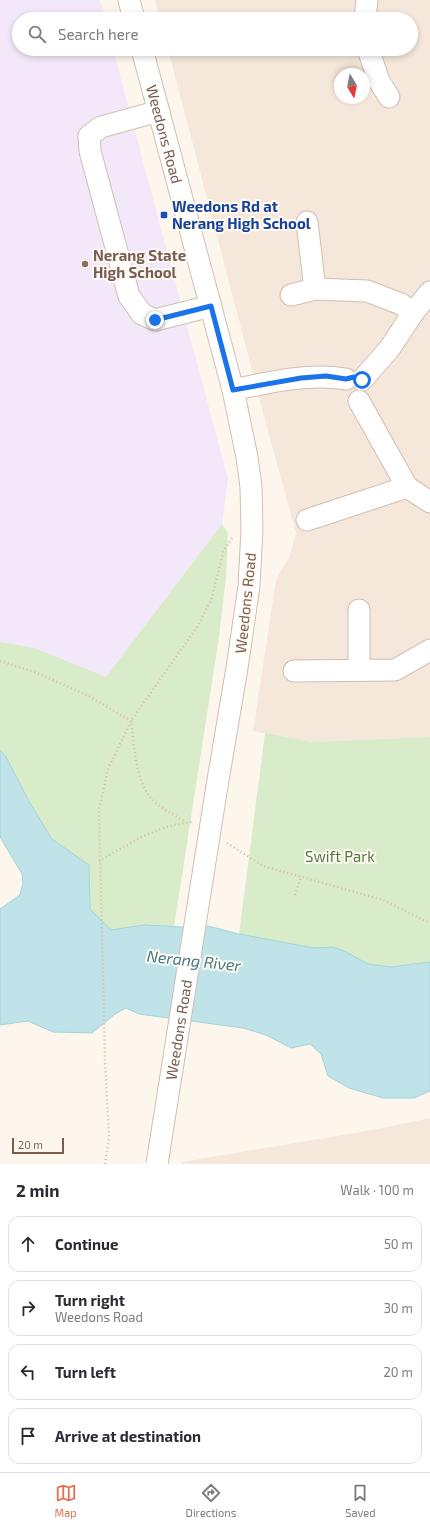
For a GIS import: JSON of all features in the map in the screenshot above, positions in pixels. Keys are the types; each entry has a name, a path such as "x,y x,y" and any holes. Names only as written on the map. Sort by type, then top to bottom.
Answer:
{"street":[{"path":"129,0 132,12"},
{"path":"366,12 367,0"},
{"name":"Weedons Road","path":"144,56 234,396 247,457 251,487 250,571 237,668 157,1164"},
{"path":"370,56 379,81 389,97"},
{"path":"159,111 101,127 89,136 90,151 129,296 142,314 155,320 211,306"},
{"path":"307,222 315,289"},
{"path":"290,295 315,289 367,290 401,304 413,312"},
{"path":"234,396 272,394 309,389 333,390 352,388 390,348 413,312 430,292"},
{"path":"352,388 407,487 430,502"},
{"path":"307,520 407,487"},
{"path":"360,610 360,670"},
{"path":"294,671 394,670 430,650"}],"path":[{"path":"105,1164 109,1138 104,1060 98,810 108,769 130,721 197,627 211,600 224,550 231,538 235,537"},
{"path":"0,661 37,673 87,695 130,721 136,759 144,786 151,798 186,823"},
{"path":"99,861 135,840 167,827 195,822"},
{"path":"225,841 263,866 383,900 430,923"},
{"path":"295,895 300,877"}],"shaded area":[{"name":"Nerang State High School","path":"0,0 100,0 103,12 12,12 12,56 115,56 228,479 222,524 106,677 35,648 0,642"},
{"path":"155,0 430,0 430,736 312,742 253,731 276,580 290,555 296,533 170,56 418,56 418,12 158,12"},
{"path":"430,1118 430,1164 181,1164 182,1162 378,1129"}],"green space":[{"path":"222,524 228,533 226,578 218,644 174,927 144,925 111,930 90,909 89,865 52,839 30,803 6,757 0,750 0,642 35,648 106,677"},
{"name":"Swift Park","path":"265,733 312,742 430,736 430,962 391,967 368,964 344,951 333,947 314,948 239,934"}],"water":[{"name":"Nerang River","path":"0,750 6,757 30,803 52,839 89,865 90,909 111,930 144,925 181,927 208,926 239,934 314,948 333,947 344,951 368,964 391,967 430,962 430,1091 414,1098 383,1098 349,1088 328,1076 321,1054 310,1044 291,1048 266,1035 243,1028 139,1014 126,1008 115,1014 92,1033 53,1032 28,1021 0,1025 0,909 20,895 23,883 22,874 0,837"}],"place":[{"name":"Weedons Rd at Nerang High School","path":"164,215"},
{"name":"Nerang State High School","path":"85,264"}],"route":[{"path":"155,320 211,306 233,390 301,378 326,376 346,379 350,377 358,377 362,380"}]}
